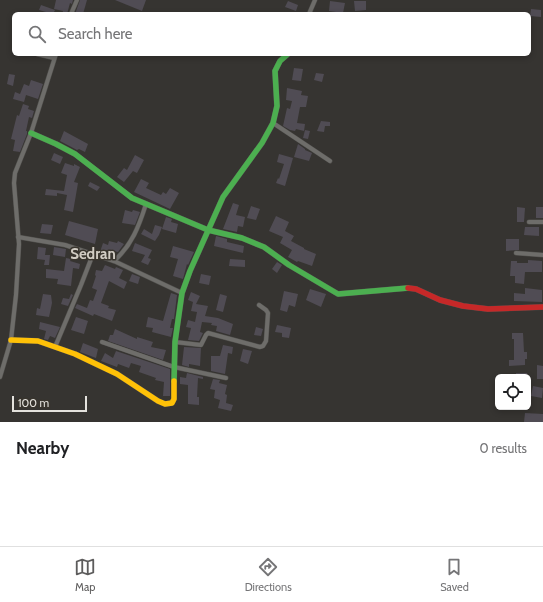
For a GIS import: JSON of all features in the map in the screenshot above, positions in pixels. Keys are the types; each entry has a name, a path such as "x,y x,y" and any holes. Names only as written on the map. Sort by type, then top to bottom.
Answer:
{"street":[{"path":"72,12 77,0"},
{"path":"310,12 316,0"},
{"path":"0,377 11,340 16,296 18,237 14,184 15,172 31,133 55,56"},
{"path":"11,340 38,341 99,364 132,383 158,401 165,404 172,403 174,399 175,342 182,293 223,197 262,143 273,123 277,106 275,71 277,65 286,56"},
{"path":"273,123 330,161"},
{"path":"31,133 67,149 132,198 208,230 242,238 264,247 289,266 338,294 405,287 416,289 440,300 463,306 488,309 543,307"},
{"path":"114,261 125,252 135,236 146,204"},
{"path":"529,222 543,222"},
{"path":"18,237 65,245 114,261 182,293"},
{"path":"516,253 543,255"},
{"path":"55,347 82,285 93,254"},
{"path":"175,342 201,345 208,334 260,347 263,346 266,341 268,313 259,305"},
{"path":"102,342 174,367 226,378"}],"building":[{"path":"56,0 73,0 72,4 70,3 68,12 54,9"},
{"path":"80,0 87,0 84,12 76,12"},
{"path":"115,0 146,0 142,11"},
{"path":"288,1 298,5 296,11 285,7"},
{"path":"330,1 345,3 343,12 329,11"},
{"path":"354,1 366,1 366,10 355,11"},
{"path":"41,5 55,10 54,12 46,12 39,10"},
{"path":"531,9 541,10 541,17 531,16"},
{"path":"294,68 303,69 301,81 292,80"},
{"path":"316,73 324,74 322,82 314,80"},
{"path":"9,74 15,75 13,86 7,84"},
{"path":"31,80 43,84 38,99 26,95 24,102 13,99 15,92 20,94 24,84 29,86"},
{"path":"287,88 302,91 301,95 308,96 306,107 300,107 297,123 305,124 304,131 296,129 295,131 290,130 283,126 287,108 290,109 292,101 286,100"},
{"path":"23,104 29,106 28,109 34,111 32,118 29,117 26,131 27,134 20,152 13,151 15,140 11,139 17,115 19,116"},
{"path":"321,121 330,122 330,126 325,126 324,132 317,131"},
{"path":"305,130 310,131 308,139 303,138"},
{"path":"64,131 88,144 85,152 79,149 77,150 60,141"},
{"path":"298,144 305,150 312,153 309,161 294,157"},
{"path":"54,153 63,157 60,164 51,160"},
{"path":"279,154 293,158 285,186 276,183 278,178 279,179 284,164 277,162"},
{"path":"135,155 144,160 137,173 133,171 124,182 117,177 124,168 127,170"},
{"path":"65,163 74,166 74,164 80,167 74,182 78,183 73,212 64,210 67,195 57,193 57,196 45,195 46,189 64,191 67,175 61,173"},
{"path":"141,179 149,183 146,188 161,195 163,192 166,194 170,188 179,193 170,209 134,192"},
{"path":"90,182 100,187 97,191 88,186"},
{"path":"233,203 239,205 236,215 245,217 243,227 238,226 237,232 223,229"},
{"path":"251,206 260,209 256,220 247,218"},
{"path":"517,207 525,208 524,222 517,222"},
{"path":"536,207 543,207 543,218 536,218"},
{"path":"125,210 140,212 135,225 122,223"},
{"path":"276,216 289,222 285,231 294,236 291,241 316,254 312,266 298,261 297,262 288,257 292,250 280,243 283,237 269,231"},
{"path":"166,217 172,219 171,222 178,224 176,233 162,229"},
{"path":"69,221 98,229 95,244 65,235"},
{"path":"42,224 53,225 51,234 40,233"},
{"path":"155,225 162,227 155,241 141,234 144,229 152,234"},
{"path":"525,227 539,227 539,236 524,235"},
{"path":"216,236 227,239 227,242 244,246 243,253 214,246"},
{"path":"506,239 519,239 519,250 506,251"},
{"path":"109,241 117,243 118,241 124,244 118,252 105,250 104,253 100,252 103,243 108,245"},
{"path":"135,243 152,250 148,258 151,259 148,265 141,262 145,255 132,251"},
{"path":"173,246 194,252 188,265 187,264 183,279 173,276 178,259 170,257"},
{"path":"38,247 46,248 45,255 50,255 49,265 44,265 45,260 37,259"},
{"path":"54,247 66,249 65,257 53,255"},
{"path":"66,258 80,264 79,269 73,268 71,286 57,284 58,279 46,278 46,269 64,271"},
{"path":"230,259 245,260 245,267 229,266"},
{"path":"528,260 542,261 542,272 525,272 524,284 515,283 515,276 510,276 511,261 517,261 517,263 528,263"},
{"path":"277,262 282,265 277,273 272,269"},
{"path":"105,265 123,270 119,278 127,282 124,289 109,281 101,303 109,306 108,308 116,310 112,321 94,314 93,316 75,308 77,304 87,308 90,300 93,301 97,290 92,288 96,276 96,270 102,271"},
{"path":"132,274 140,277 138,284 129,281"},
{"path":"201,274 211,276 209,285 199,283"},
{"path":"525,288 542,290 542,302 514,301 514,293 525,294"},
{"path":"310,289 326,294 321,307 306,300"},
{"path":"284,291 298,294 295,307 289,305 287,312 280,310"},
{"path":"191,292 200,296 196,304 208,306 205,316 218,318 233,324 230,335 216,331 217,326 211,325 212,323 202,322 200,332 203,333 199,341 188,340 191,328 186,327 188,320 195,322 197,312 191,311 193,302 188,300"},
{"path":"171,293 177,295 174,319 172,319 170,328 173,328 171,337 152,332 153,328 146,327 148,317 163,321"},
{"path":"43,294 51,295 52,303 49,317 36,315 37,308 40,309"},
{"path":"71,294 73,295 68,306 61,304 63,298 69,299"},
{"path":"220,294 227,296 223,312 216,310"},
{"path":"76,317 88,321 84,334 71,330"},
{"path":"40,322 60,327 55,338 50,336 48,340 44,339 46,331 39,329"},
{"path":"277,325 291,328 289,338 282,337 282,333 275,332"},
{"path":"256,327 263,329 261,336 254,335"},
{"path":"115,329 137,339 137,337 153,342 151,347 166,350 163,360 108,341 110,335 113,335"},
{"path":"512,333 523,333 524,352 527,352 525,365 509,366 509,360 514,360 514,339 512,339"},
{"path":"83,343 98,349 96,358 80,352"},
{"path":"223,345 233,347 232,354 228,353 225,374 211,371 211,356 220,356"},
{"path":"184,347 201,348 200,366 189,364 189,367 182,365"},
{"path":"243,349 252,351 248,364 240,361"},
{"path":"116,351 170,369 170,396 163,396 164,382 155,380 156,378 139,372 141,366 131,363 129,368 118,364 117,367 101,361 105,353 113,358"},
{"path":"537,365 543,366 543,379 537,379"},
{"path":"187,373 203,377 203,379 198,378 197,397 199,397 199,405 188,404 188,385 180,384 180,377 186,378"},
{"path":"516,373 527,373 527,374"},
{"path":"213,379 220,380 219,383 227,385 225,394 227,395 226,403 233,405 231,411 218,408 220,400 214,398 215,390 210,389"},
{"path":"533,386 543,388 542,398 531,396"},
{"path":"525,413 543,414 543,422 524,422"}],"traffic: fast":[{"path":"174,381 175,342 182,293 190,271 223,197 262,143 273,123 277,106 275,71 280,61 286,56"},
{"path":"31,133 75,154 132,198 208,230 242,238 264,247 289,265 338,294 408,288"}],"traffic: slow":[{"path":"11,340 38,341 75,354 117,374 165,404 172,403 174,399 174,381"}],"traffic: jam":[{"path":"408,288 416,289 440,300 463,306 488,309 543,307"}],"district":[{"name":"Sedran","path":"93,254"}]}
